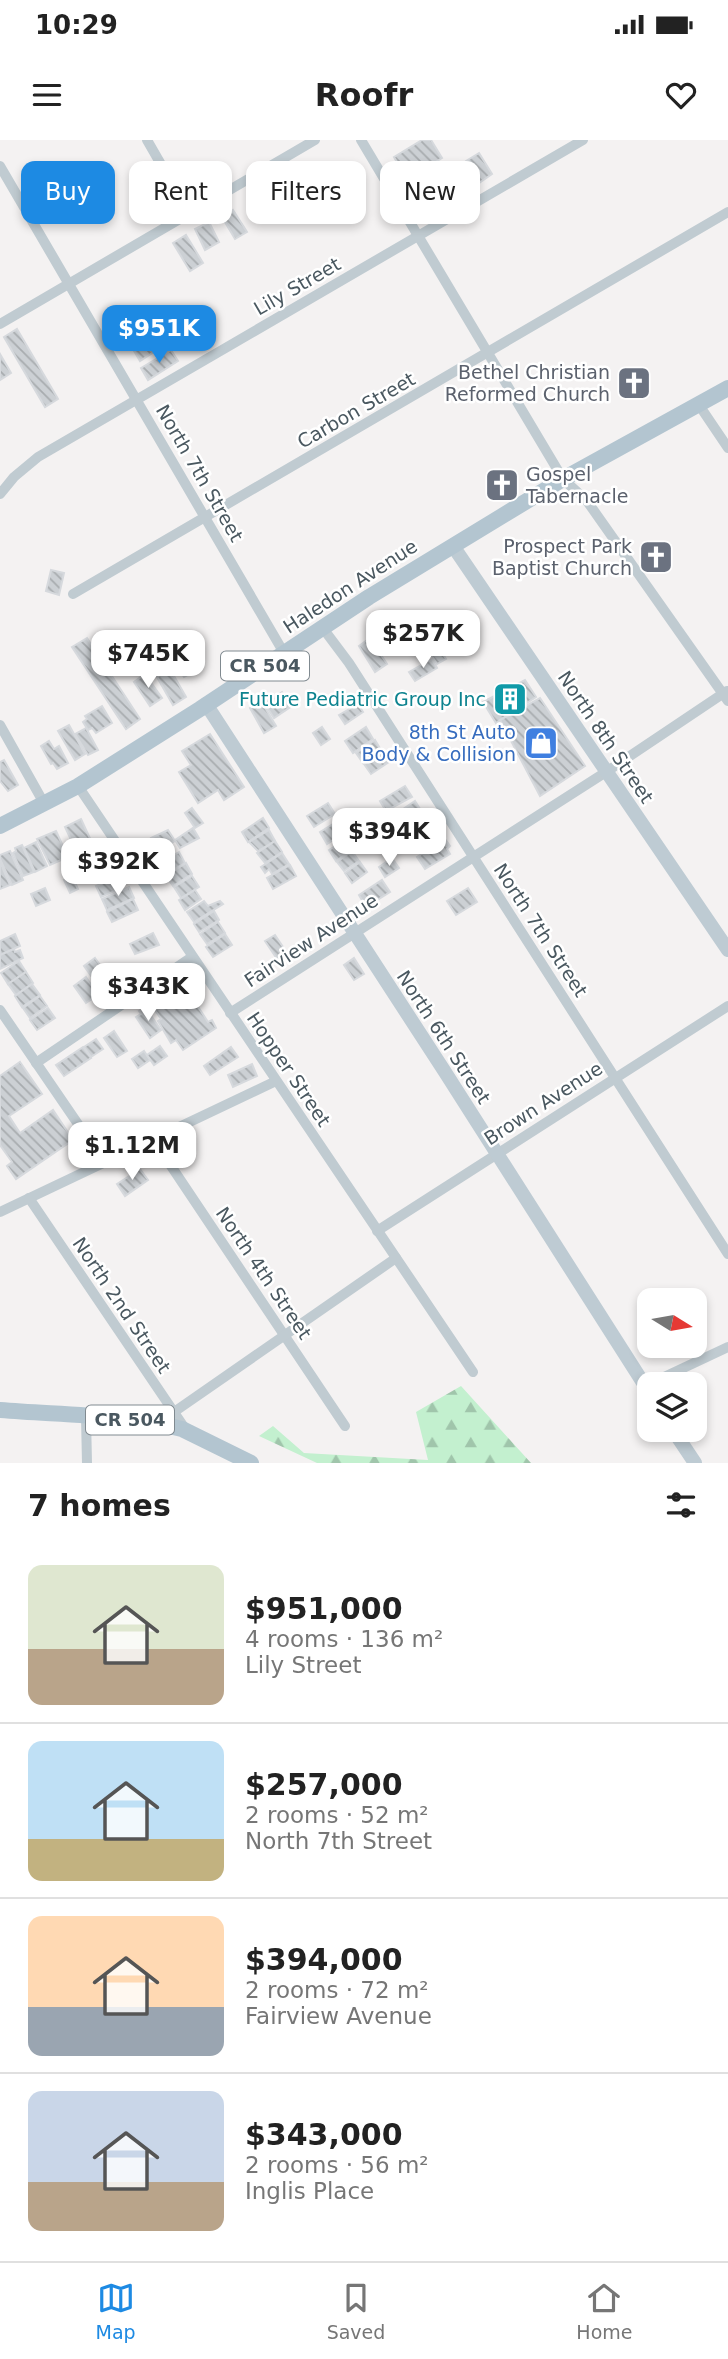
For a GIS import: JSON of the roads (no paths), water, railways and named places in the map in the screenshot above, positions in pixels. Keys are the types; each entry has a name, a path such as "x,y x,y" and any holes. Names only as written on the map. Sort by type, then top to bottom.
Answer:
{"main road":[{"name":"Haledon Avenue","path":"0,826 78,786 322,627 563,479 728,388"},
{"name":"North 8th Street","path":"453,546 728,950"},
{"name":"North 6th Street","path":"205,704 260,785 637,1373"},
{"name":"CR 504","path":"0,1410 143,1421 170,1426 187,1431 233,1459 251,1463"},
{"path":"681,1442 695,1463"}],"street":[{"path":"147,140 159,161"},
{"path":"361,140 563,479 587,501 726,695"},
{"name":"Lily Street","path":"0,494 14,477 38,457 583,140"},
{"path":"232,188 312,141"},
{"name":"North 7th Street","path":"0,166 284,653"},
{"name":"Carbon Street","path":"73,594 728,212"},
{"path":"0,324 170,224"},
{"path":"699,405 728,448"},
{"name":"North 7th Street","path":"322,627 349,663 728,1254"},
{"name":"Fairview Avenue","path":"230,1013 726,695"},
{"path":"0,724 45,805"},
{"name":"Hopper Street","path":"78,786 473,1372"},
{"path":"36,1063 192,957"},
{"name":"Brown Avenue","path":"377,1231 728,1006"},
{"path":"0,1010 104,1162"},
{"path":"0,1212 276,1081"},
{"name":"North 4th Street","path":"153,1139 345,1426"},
{"name":"North 2nd Street","path":"29,1198 187,1431"},
{"path":"174,1412 396,1258"},
{"path":"680,1372 728,1347"},
{"path":"86,1417 87,1463"}],"place":[{"name":"Bethel Christian Reformed Church","path":"634,383"},
{"name":"Gospel Tabernacle","path":"502,485"},
{"name":"Prospect Park Baptist Church","path":"656,557"},
{"name":"Future Pediatric Group Inc","path":"510,699"},
{"name":"8th St Auto Body & Collision","path":"541,743"}]}
